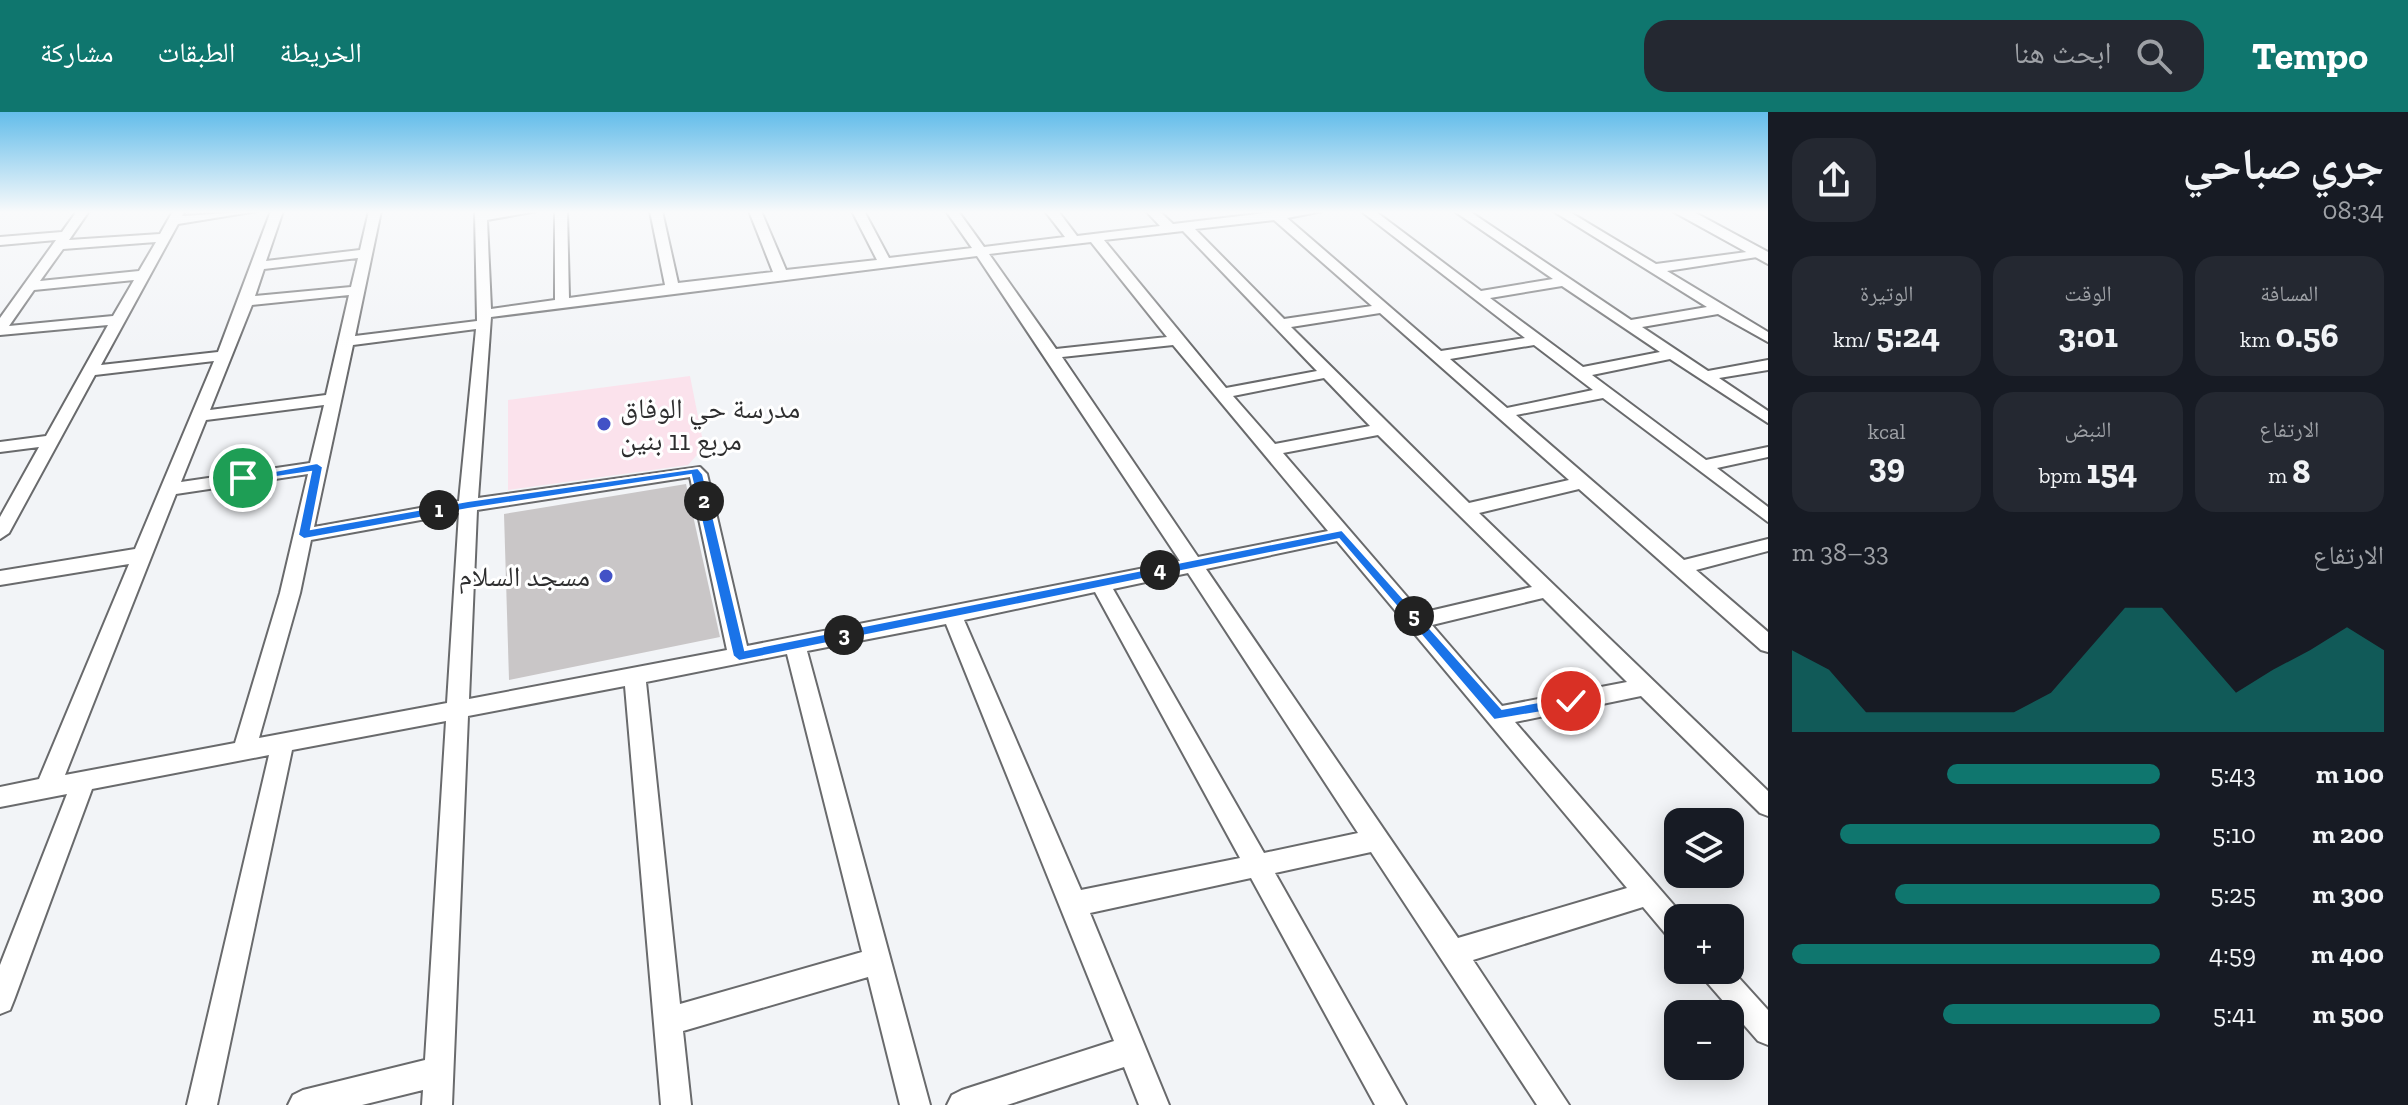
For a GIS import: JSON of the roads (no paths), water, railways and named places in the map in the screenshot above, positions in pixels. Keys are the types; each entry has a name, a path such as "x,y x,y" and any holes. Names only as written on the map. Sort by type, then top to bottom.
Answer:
{"street":[{"path":"0,330 50,257"},
{"path":"0,533 6,511 53,440 154,257"},
{"path":"48,787 261,257"},
{"path":"258,266 331,257"},
{"path":"244,750 304,535 331,399 366,257"},
{"path":"437,1105 468,505 484,319 482,257"},
{"path":"562,257 562,303"},
{"path":"666,257 672,288"},
{"path":"774,257 781,275"},
{"path":"882,257 885,263"},
{"path":"346,341 562,303 933,257"},
{"path":"983,257 1052,354 1554,1105"},
{"path":"1111,257 1177,340 1419,621 1664,913"},
{"path":"1209,257 1281,324 1382,429 1549,590 1643,687 1768,806"},
{"path":"1323,257 1768,644"},
{"path":"1427,257 1768,516"},
{"path":"1531,257 1768,418"},
{"path":"1634,257 1768,338"},
{"path":"1653,269 1751,257"},
{"path":"29,286 144,275"},
{"path":"1477,296 1567,281"},
{"path":"246,301 358,290"},
{"path":"1281,324 1381,309"},
{"path":"1631,324 1720,309"},
{"path":"0,330 117,320"},
{"path":"1052,354 1177,340"},
{"path":"1439,356 1534,341"},
{"path":"1577,373 1673,354"},
{"path":"92,371 221,356"},
{"path":"1705,376 1768,365"},
{"path":"1223,393 1328,373"},
{"path":"1504,413 1604,393"},
{"path":"199,416 331,399"},
{"path":"1273,450 1382,429"},
{"path":"0,447 53,440"},
{"path":"1703,466 1768,452"},
{"path":"170,489 317,467"},
{"path":"304,535 468,505 694,471 698,474 739,656"},
{"path":"1465,510 1582,483"},
{"path":"0,797 952,615 1342,534"},
{"path":"1679,568 1768,545"},
{"path":"0,578 142,555"},
{"path":"1100,583 1391,1105"},
{"path":"1419,621 1549,590"},
{"path":"952,615 1074,904 1154,1105"},
{"path":"795,645 915,1105"},
{"path":"635,676 676,1105"},
{"path":"1499,716 1643,687"},
{"path":"202,1105 283,742"},
{"path":"0,1000 84,780"},
{"path":"1074,904 1378,840"},
{"path":"1452,953 1647,894"},
{"path":"669,1021 878,961"},
{"path":"1726,984 1768,1031"},
{"path":"962,1105 1132,1050"},
{"path":"303,1105 440,1071"}],"place":[{"name":"مدرسة حي الوفاق مربع 11 بنين","path":"604,424"},
{"name":"مسجد السلام","path":"606,576"}]}
